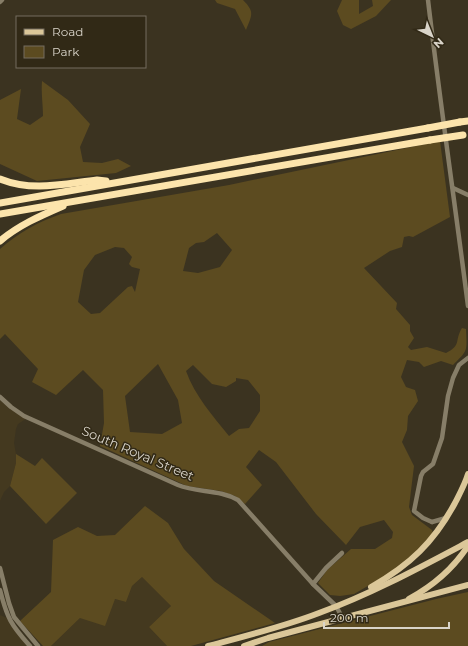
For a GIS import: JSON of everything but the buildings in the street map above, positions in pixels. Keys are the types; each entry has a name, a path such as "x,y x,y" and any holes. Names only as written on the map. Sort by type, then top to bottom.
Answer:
{"highway":[{"path":"0,203 468,121"},
{"path":"0,214 466,134"},
{"path":"0,179 22,186 33,187 97,180 120,181"},
{"path":"0,240 34,218 70,203"}],"main road":[{"path":"344,603 392,576 426,545 446,518 463,488 468,474"},
{"path":"208,646 295,622 344,603 390,583 468,542"},
{"path":"398,604 420,593 442,577 456,563 468,546"},
{"path":"244,646 268,638 468,585"}],"street":[{"path":"428,0 468,306"},
{"path":"453,188 468,195"},
{"path":"434,536 435,529 432,522 414,511 421,476 423,472 433,464 442,438 448,396 453,378 459,365 468,358"},
{"name":"South Royal Street","path":"0,397 24,416 178,485 225,494 234,498 241,503 313,584 336,606 343,619"},
{"path":"432,522 446,518"},
{"path":"313,584 326,568 342,553"},
{"path":"0,568 14,617 38,646"},
{"path":"0,590 5,611 9,620 30,646"}],"shaded area":[{"path":"0,400 27,418 18,424 16,429 14,443 16,463 10,486 4,492 0,501"},
{"path":"142,577 171,606 149,627 167,646 51,646 80,618 115,599 126,602 132,586"},
{"path":"0,615 7,618 12,627 28,646 0,646"}],"green space":[{"path":"215,0 243,0 251,11 250,21 246,30 235,9 217,3"},
{"path":"342,0 359,0 359,14 373,6 372,0 391,0 376,16 351,29 343,25 337,11"},
{"path":"42,81 68,100 90,124 80,147 83,162 102,163 118,159 131,166 116,173 37,181 0,164 0,100 21,89 17,119 30,125 43,116"},
{"path":"440,141 450,217 413,237 404,237 402,247 390,251 364,268 397,303 396,309 410,325 410,331 414,338 408,347 411,350 427,347 446,353 456,345 462,328 466,329 466,350 453,365 441,361 424,367 419,362 407,360 401,377 406,387 415,390 418,401 408,416 407,430 402,442 414,466 409,507 412,515 432,530 433,533 417,551 397,569 354,594 340,596 330,595 318,583 327,570 351,549 375,549 392,538 393,532 384,520 360,527 346,545 316,514 276,462 259,450 246,467 262,485 245,504 235,496 221,491 187,486 100,446 104,423 103,390 83,370 56,395 32,382 38,369 5,334 0,339 0,249 21,233 36,224 61,214 229,185","holes":["217,233 232,250 220,267 198,273 183,271 189,248 196,243 204,242","115,247 124,248 132,257 129,264 132,267 140,269 135,292 132,286 128,287 100,313 91,314 78,302 84,270 95,255","158,364 178,400 182,423 162,434 130,432 125,396","193,365 212,384 226,387 236,381 236,378 248,380 260,395 260,411 249,428 239,429 229,436 199,397 186,371"]},
{"path":"16,454 35,466 42,458 77,493 46,524 10,486 16,463"},
{"path":"145,506 168,523 184,549 214,581 275,623 191,646 167,646 149,627 171,606 142,577 132,586 126,602 115,599 105,626 80,618 51,646 43,646 20,621 51,592 53,540 78,527 97,536 115,535"},
{"path":"468,592 468,646 262,646 269,642"}]}
